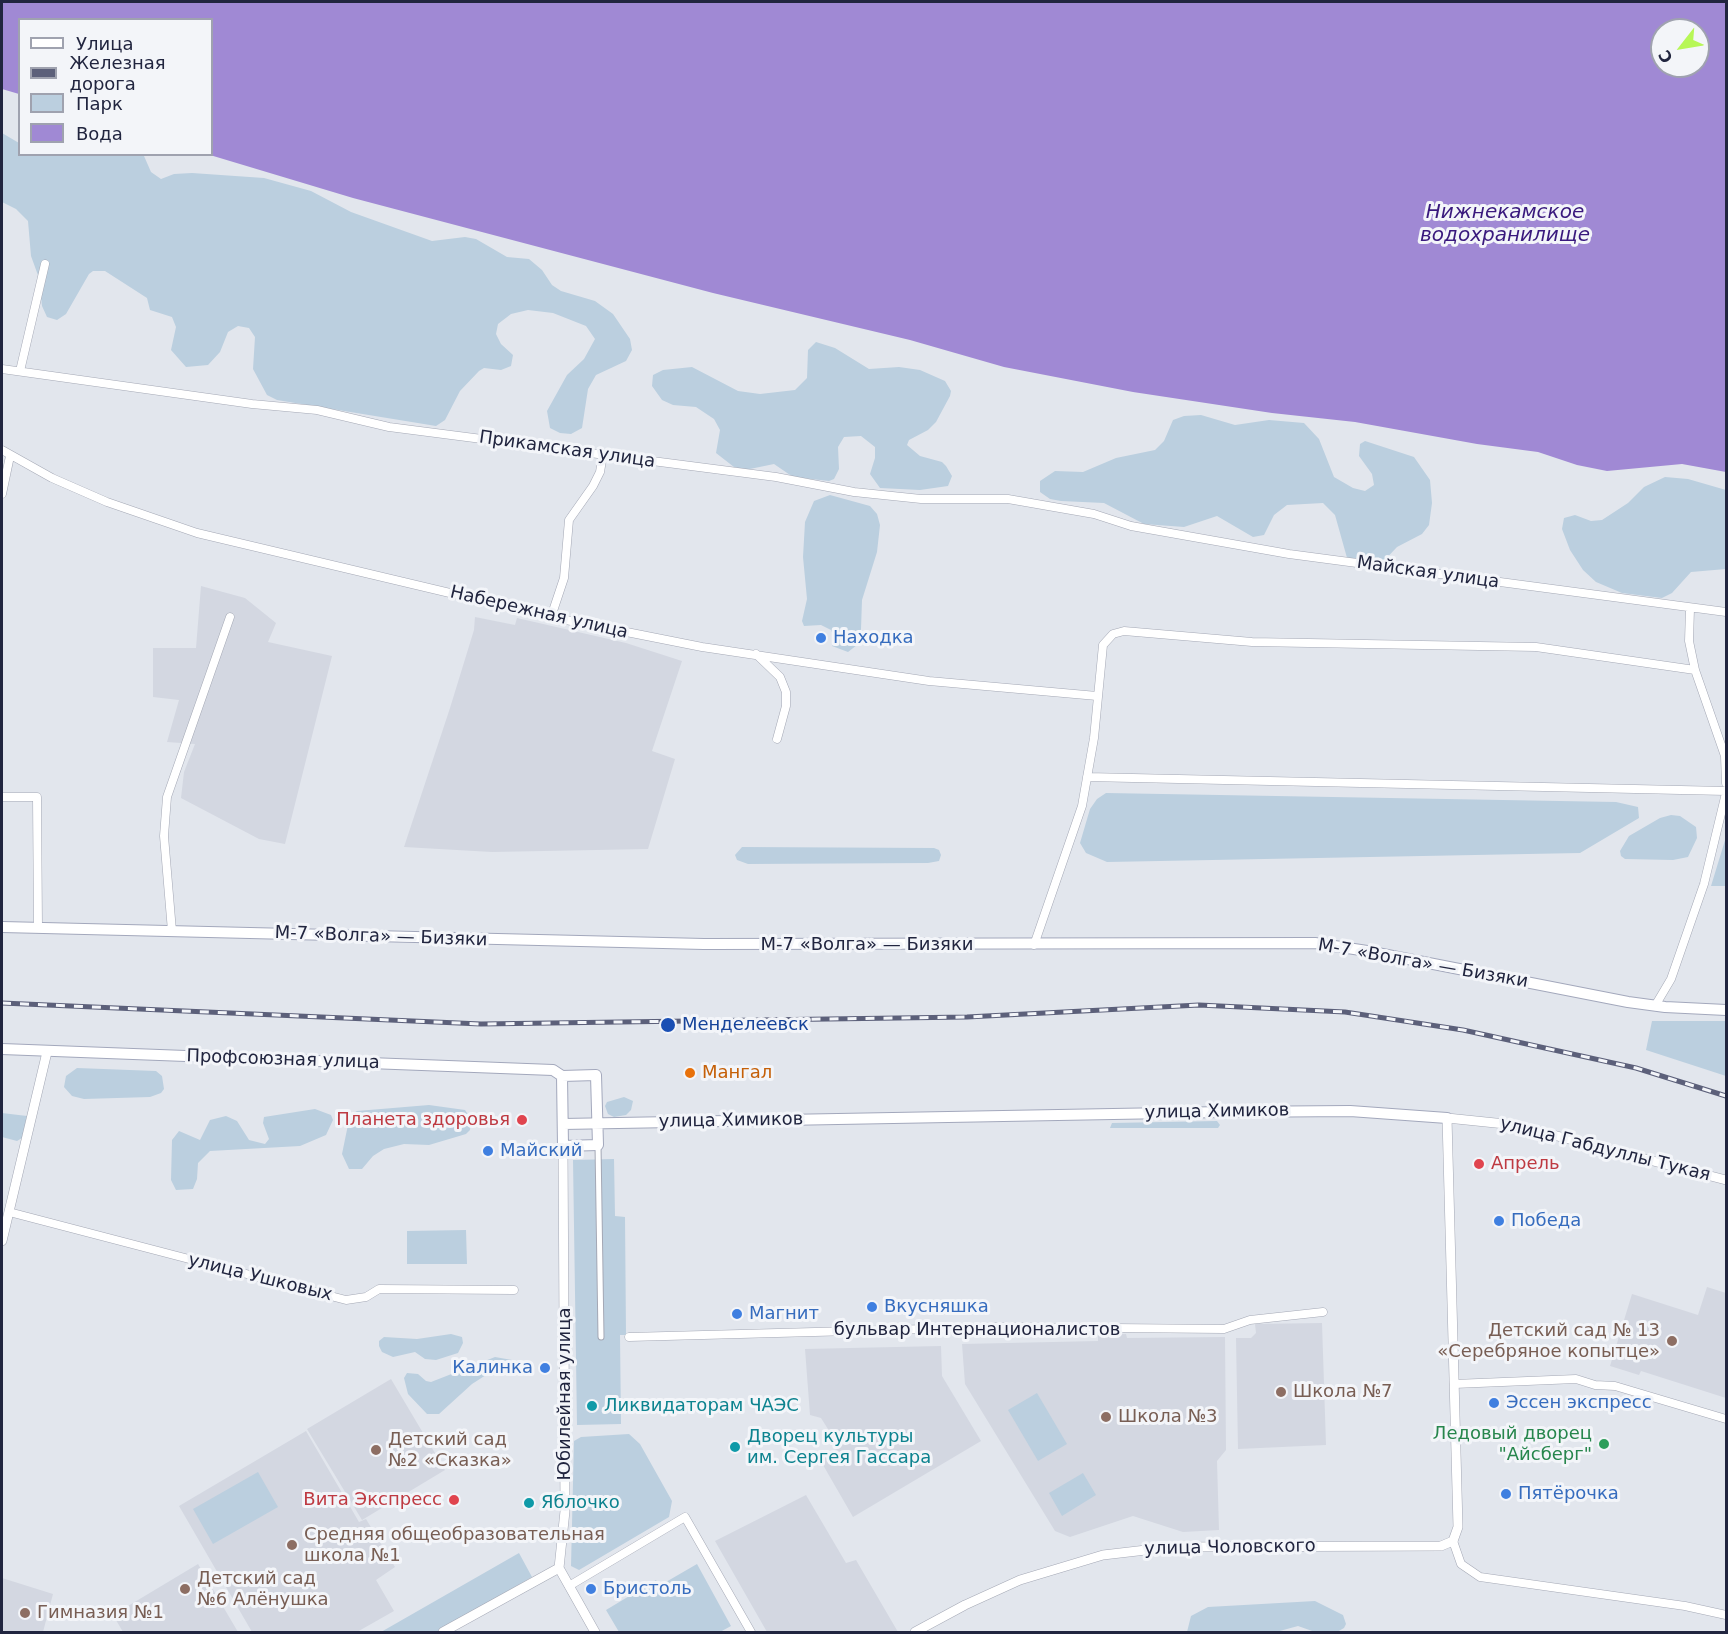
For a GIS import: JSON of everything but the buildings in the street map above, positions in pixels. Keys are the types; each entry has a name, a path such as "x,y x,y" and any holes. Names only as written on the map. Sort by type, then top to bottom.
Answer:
{"main road":[{"name":"М-7 «Волга» — Бизяки","path":"2,927 692,944 1315,943 1655,1006 1726,1010"},
{"name":"Профсоюзная улица","path":"2,1049 553,1070 562,1076 596,1075 597,1124"},
{"path":"562,1076 563,1146 598,1144 597,1124"},
{"name":"улица Химиков","path":"563,1124 1350,1111 1447,1118"}],"street":[{"path":"20,371 45,264"},
{"name":"Прикамская улица","path":"2,369 252,404 317,410 389,427 776,477 854,492 921,499 1008,499 1094,514 1131,526"},
{"name":"Набережная улица","path":"2,450 52,478 107,502 197,533 551,617 657,639 929,681 1097,696"},
{"path":"551,617 564,578 569,520 593,486 600,472 603,454"},
{"path":"2,494 10,456"},
{"name":"Майская улица","path":"1131,526 1289,554 1726,612"},
{"path":"1690,609 1689,641 1695,670 1725,756 1726,783"},
{"path":"172,931 164,836 167,796 230,617"},
{"path":"1034,945 1082,806 1094,738 1103,645 1113,634 1124,631 1252,642 1536,647 1695,670"},
{"path":"756,654 780,677 786,692 786,706 777,738"},
{"path":"1087,777 1726,792 1704,884 1671,979 1655,1006"},
{"path":"2,797 37,797 38,928"},
{"path":"2,1242 7,1208 47,1052"},
{"path":"1447,1118 1458,1527 1453,1541 1461,1564 1471,1574 1480,1577 1685,1606 1726,1615"},
{"name":"улица Габдуллы Тукая","path":"1447,1118 1515,1125 1726,1180"},
{"path":"598,1144 601,1337"},
{"name":"Юбилейная улица","path":"559,1568 565,1511 563,1146"},
{"name":"улица Ушковых","path":"7,1208 346,1300 366,1296 379,1289 514,1290"},
{"name":"бульвар Интернационалистов","path":"629,1337 1000,1327 1224,1329 1250,1320 1323,1312"},
{"path":"1454,1384 1576,1379 1595,1385 1615,1386 1726,1419"},
{"path":"569,1586 685,1517 751,1632"},
{"name":"улица Чоловского","path":"915,1632 965,1605 1020,1580 1103,1555 1172,1547 1441,1546 1453,1541"},
{"path":"443,1632 559,1568 595,1632"}],"shaded area":[{"path":"201,586 245,598 276,623 268,642 332,656 285,844 259,839 181,798 184,772 195,744 167,742 179,700 153,697 153,648 196,648"},
{"path":"475,617 515,625 517,618 626,643 682,661 652,751 675,759 648,849 492,852 404,847 450,708 474,630"},
{"name":"Детский сад № 13 «Серебряное копытце»","path":"1707,1287 1726,1293 1726,1398 1641,1371 1639,1375 1610,1366 1632,1294 1698,1315"},
{"name":"Школа №7","path":"1322,1323 1326,1445 1238,1449 1236,1338 1251,1338 1256,1333 1255,1324"},
{"name":"Школа №3","path":"1126,1334 1127,1338 1225,1337 1226,1450 1217,1461 1219,1530 1183,1532 1133,1516 1070,1537 1055,1531 965,1384 962,1344 1098,1341 1098,1335"},
{"path":"941,1346 942,1376 981,1441 853,1517 819,1458 837,1449 838,1445 821,1418 810,1415 805,1349"},
{"name":"Детский сад №2 «Сказка»","path":"391,1379 445,1470 362,1520 307,1429"},
{"name":"Средняя общеобразовательная школа №1","path":"306,1431 359,1522 366,1519 395,1567 376,1580 394,1611 357,1632 252,1632 179,1506"},
{"path":"806,1495 846,1563 856,1560 898,1632 767,1632 715,1541"},
{"name":"Детский сад №6 Алёнушка","path":"198,1564 238,1632 123,1632 113,1615"},
{"name":"Гимназия №1","path":"2,1578 53,1594 43,1632 2,1632"}],"green space":[{"path":"2,133 18,142 18,156 144,156 151,172 161,179 174,174 192,173 264,178 311,191 351,212 432,241 465,237 476,239 507,257 529,259 542,270 552,285 561,291 595,301 613,314 630,339 632,350 626,361 596,375 588,389 582,428 571,434 560,433 550,428 547,411 567,375 584,359 595,339 586,326 553,313 528,310 511,314 498,324 496,334 501,344 513,355 511,366 501,370 484,368 479,371 460,391 445,420 436,426 277,400 267,395 253,369 255,337 249,328 238,326 228,332 220,352 208,365 186,367 171,350 176,327 172,317 150,310 147,298 105,271 93,271 89,274 66,314 57,320 47,317 42,306 39,278 31,256 28,221 16,209 2,202"},
{"path":"816,342 835,348 869,369 899,367 920,370 945,381 951,391 950,396 936,422 928,430 909,440 907,445 920,456 942,462 946,466 952,476 948,486 920,490 880,488 870,474 875,458 875,447 861,436 844,437 838,447 839,469 834,479 829,481 793,477 774,464 745,470 734,467 716,453 720,430 714,419 696,407 673,405 662,400 652,386 653,375 663,370 692,367 738,391 760,394 795,390 807,378 808,350"},
{"path":"1201,415 1235,425 1269,420 1304,423 1319,439 1334,477 1353,488 1365,491 1374,485 1372,474 1359,456 1360,444 1365,441 1414,457 1430,480 1432,503 1429,525 1422,534 1397,547 1381,564 1365,569 1349,565 1335,515 1323,503 1287,505 1274,515 1264,535 1253,537 1217,516 1184,527 1144,524 1104,503 1061,501 1050,499 1040,492 1040,481 1055,471 1083,472 1116,458 1155,450 1164,441 1173,420 1184,416"},
{"path":"1665,477 1688,479 1726,490 1726,569 1691,572 1672,593 1662,598 1622,593 1596,582 1583,570 1570,550 1562,529 1564,518 1575,515 1591,521 1602,520 1628,503 1644,487"},
{"path":"830,495 870,506 877,514 880,525 877,552 862,600 861,629 857,645 848,652 832,646 835,640 831,630 821,625 804,626 802,621 807,599 803,557 805,522 814,501"},
{"path":"1106,793 1616,802 1638,807 1639,818 1580,853 1107,862 1086,853 1080,843 1090,809 1097,799"},
{"path":"1671,815 1680,816 1696,827 1697,838 1688,857 1673,860 1625,859 1621,856 1620,851 1629,836 1660,818"},
{"path":"1726,837 1726,886 1711,886"},
{"path":"742,847 934,848 939,850 941,855 939,861 928,863 748,864 737,860 735,855"},
{"path":"1652,1021 1726,1021 1726,1076 1646,1050"},
{"path":"77,1068 156,1071 162,1076 164,1089 161,1093 150,1097 84,1099 72,1096 64,1087 66,1076"},
{"path":"624,1097 633,1101 631,1110 626,1115 614,1117 608,1114 605,1106 607,1102"},
{"path":"429,1105 465,1110 471,1119 470,1130 466,1134 429,1145 404,1144 384,1149 373,1156 362,1169 349,1169 342,1154 350,1115 357,1111"},
{"path":"315,1109 331,1115 333,1120 326,1135 300,1146 210,1151 198,1163 197,1179 193,1189 176,1190 171,1180 172,1140 179,1131 200,1140 210,1120 226,1116 237,1121 249,1140 265,1144 269,1139 263,1123 264,1117"},
{"path":"2,1113 27,1116 22,1138 17,1141 2,1137"},
{"path":"1217,1121 1220,1125 1218,1128 1110,1128 1112,1123"},
{"path":"614,1159 615,1216 625,1217 626,1335 620,1335 621,1424 577,1425 573,1160"},
{"path":"466,1230 467,1264 407,1264 407,1231"},
{"path":"451,1334 462,1337 463,1343 458,1353 436,1360 425,1359 415,1352 393,1357 382,1352 379,1346 379,1341 384,1337 417,1339"},
{"path":"495,1357 512,1360 514,1365 512,1370 508,1373 486,1375 472,1384 439,1414 427,1414 408,1394 404,1378 407,1373 418,1374 431,1382"},
{"path":"1037,1393 1067,1444 1038,1461 1008,1410"},
{"path":"629,1434 640,1444 672,1501 669,1517 579,1570 571,1566 574,1441 581,1437"},
{"path":"258,1472 278,1507 213,1544 193,1509"},
{"path":"1083,1473 1096,1495 1062,1516 1049,1493"},
{"path":"519,1553 532,1577 437,1632 381,1632"},
{"path":"697,1564 731,1626 720,1632 619,1632 606,1610 656,1580 659,1586"},
{"path":"1315,1601 1343,1615 1346,1624 1344,1628 1337,1632 1315,1632 1298,1626 1276,1632 1187,1632 1191,1616 1208,1607"}],"water":[{"name":"Нижнекамское водохранилище","path":"2,2 1726,2 1726,472 1682,464 1607,471 1577,465 1538,452 1477,444 1355,422 1272,413 1133,392 1004,367 910,340 713,293 353,198 213,156 213,18 18,18 18,94 2,89"}],"railway":[{"path":"2,1003 481,1024 967,1017 1199,1005 1345,1012 1463,1030 1636,1068 1726,1096"}],"place":[{"name":"Находка","path":"821,638"},
{"name":"Менделеевск","path":"668,1025"},
{"name":"Мангал","path":"690,1073"},
{"name":"Планета здоровья","path":"522,1120"},
{"name":"Майский","path":"488,1151"},
{"name":"Апрель","path":"1479,1164"},
{"name":"Победа","path":"1499,1221"},
{"name":"Вкусняшка","path":"872,1307"},
{"name":"Магнит","path":"737,1314"},
{"name":"Детский сад № 13 «Серебряное копытце»","path":"1672,1341"},
{"name":"Калинка","path":"545,1368"},
{"name":"Школа №7","path":"1281,1392"},
{"name":"Эссен экспресс","path":"1494,1403"},
{"name":"Ликвидаторам ЧАЭС","path":"592,1406"},
{"name":"Школа №3","path":"1106,1417"},
{"name":"Ледовый дворец \"Айсберг\"","path":"1604,1444"},
{"name":"Дворец культуры им. Сергея Гассара","path":"735,1447"},
{"name":"Детский сад №2 «Сказка»","path":"376,1450"},
{"name":"Пятёрочка","path":"1506,1494"},
{"name":"Вита Экспресс","path":"454,1500"},
{"name":"Яблочко","path":"529,1503"},
{"name":"Средняя общеобразовательная школа №1","path":"292,1545"},
{"name":"Детский сад №6 Алёнушка","path":"185,1589"},
{"name":"Бристоль","path":"591,1589"},
{"name":"Гимназия №1","path":"25,1613"}]}
